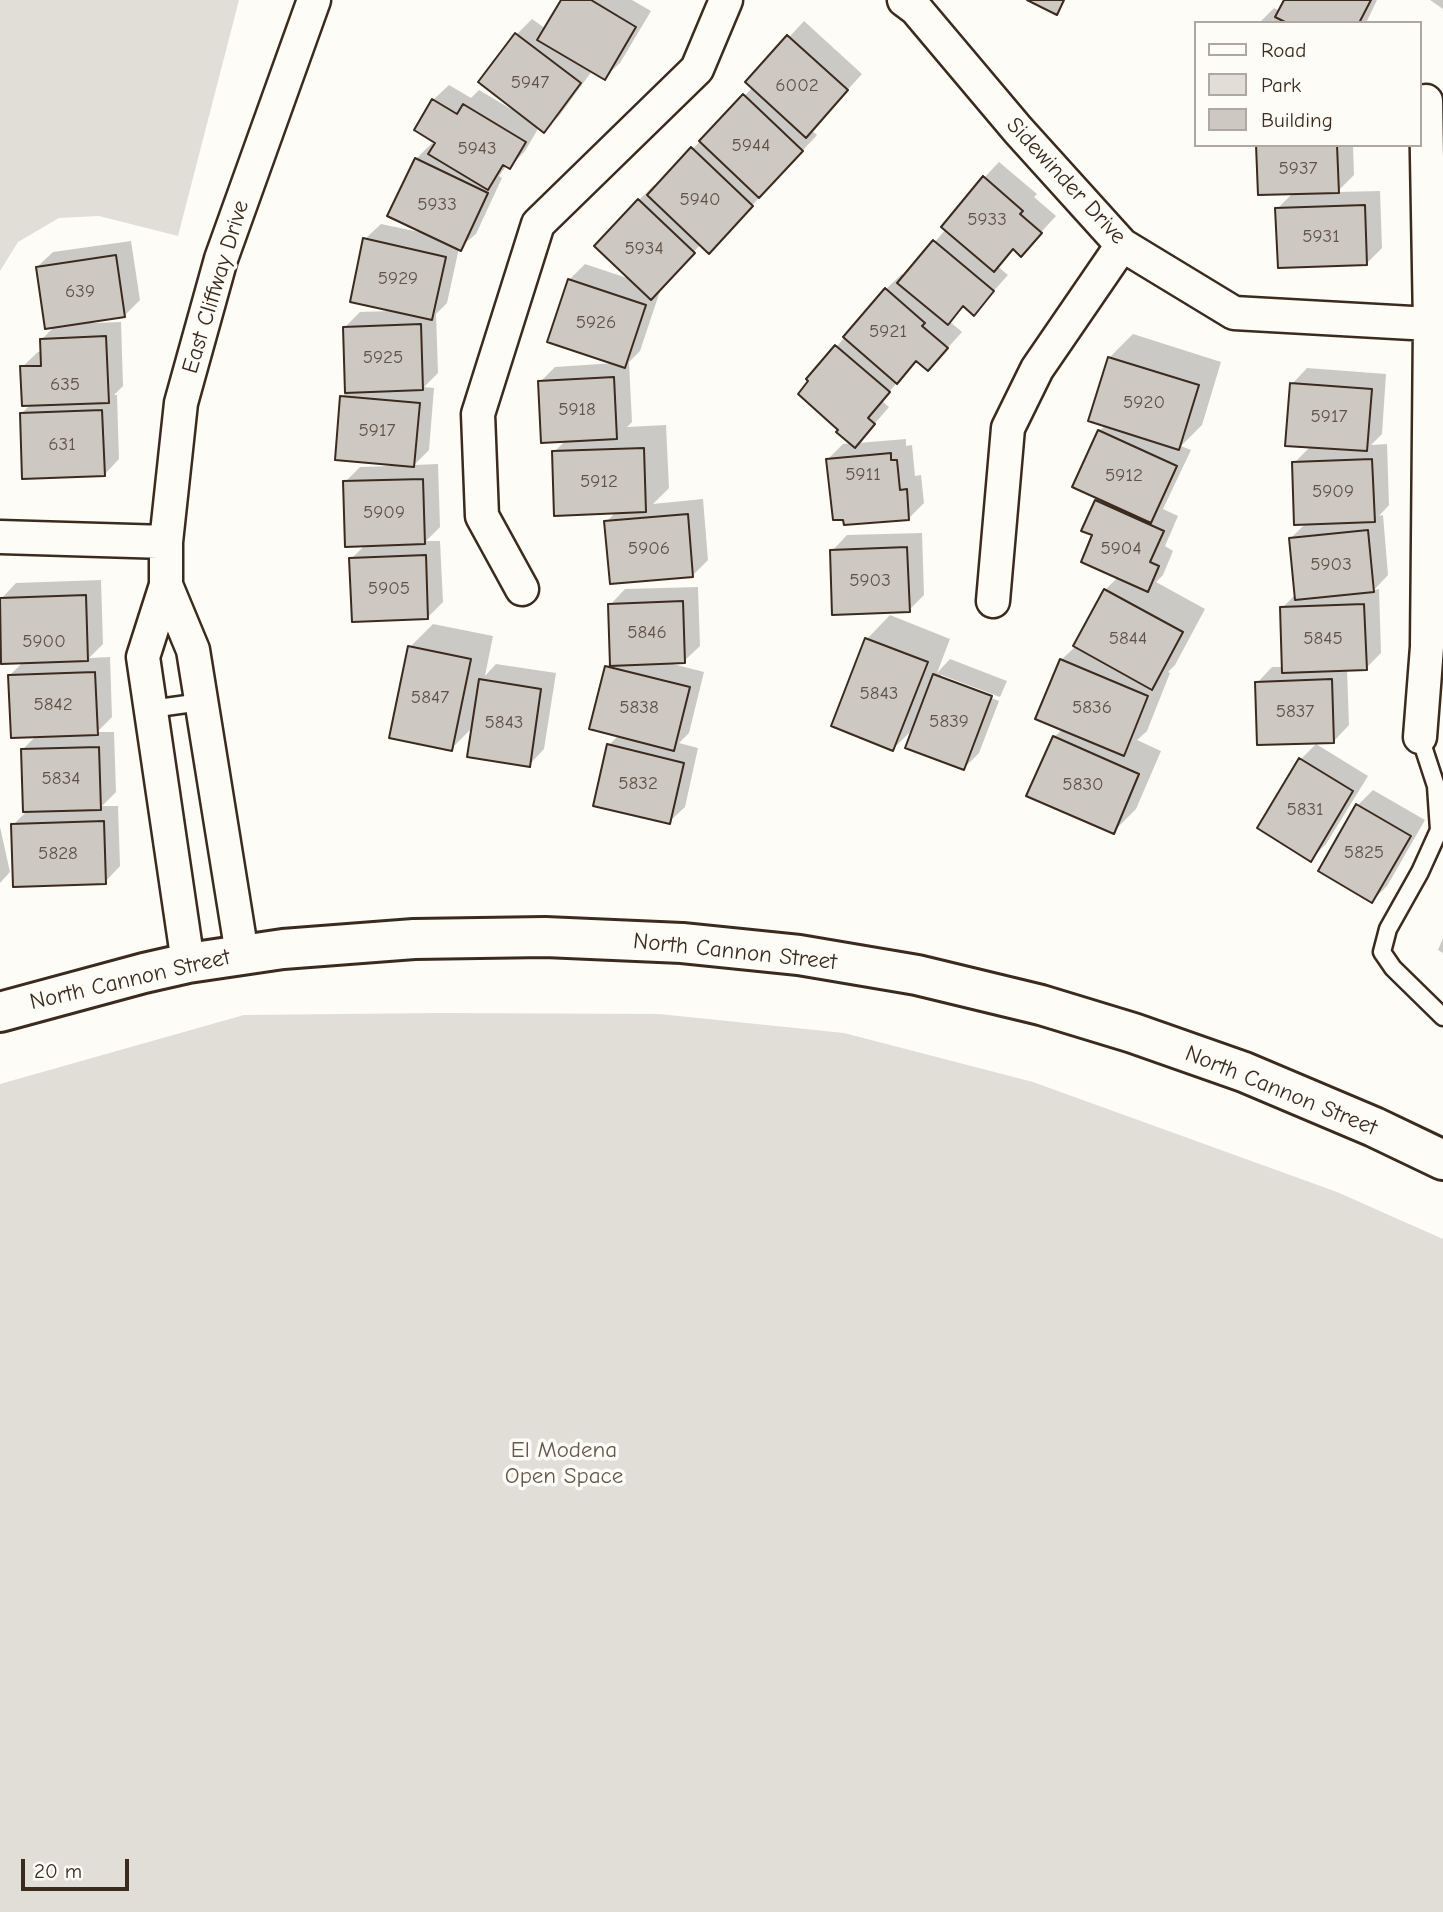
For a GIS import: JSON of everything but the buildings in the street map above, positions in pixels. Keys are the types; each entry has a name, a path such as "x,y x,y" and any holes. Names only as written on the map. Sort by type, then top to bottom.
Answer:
{"main road":[{"name":"North Cannon Street","path":"0,1012 144,972 242,954 414,939 545,937 682,943 799,955 917,975 1041,1005 1146,1037 1244,1072 1374,1127 1443,1160"}],"street":[{"name":"East Cliffway Drive","path":"188,964 143,657 166,585 166,542 181,403 221,259 314,0"},
{"path":"522,590 482,516 478,414 538,224 697,69 726,0"},
{"name":"Sidewinder Drive","path":"914,3 1018,130 1122,245 1234,313 1430,324"},
{"path":"1420,737 1427,647 1430,324 1426,101"},
{"path":"993,601 1008,428 1037,369 1122,245"},
{"path":"0,537 166,542"},
{"name":"East Cliffway Drive","path":"166,585 193,650 242,954"}],"lane":[{"path":"151,709 201,702"},
{"path":"1420,737 1436,786 1439,830 1420,872 1388,929 1382,952 1393,968 1443,1017"}],"green space":[{"path":"0,0 239,0 178,236 99,216 59,218 18,242 0,271"},
{"name":"El Modena Open Space","path":"659,1014 844,1033 1033,1082 1337,1192 1443,1239 1443,1912 0,1912 0,1084 244,1015"}]}
